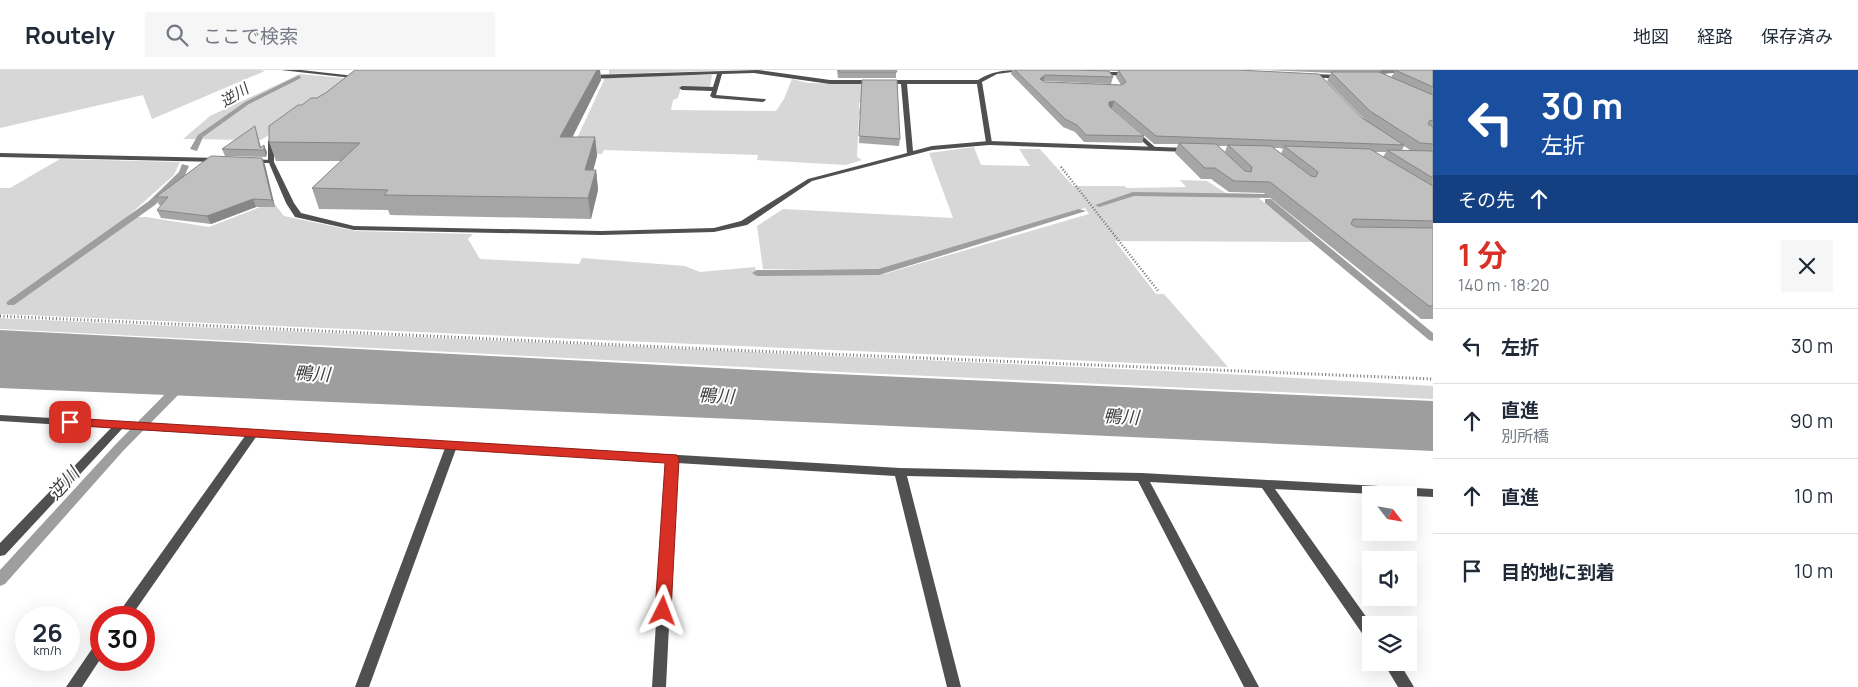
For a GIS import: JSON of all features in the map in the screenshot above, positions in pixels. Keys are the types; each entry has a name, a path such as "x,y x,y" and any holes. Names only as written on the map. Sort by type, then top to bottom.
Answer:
{"street":[{"path":"284,70 362,77 370,75"},
{"path":"808,80 810,70"},
{"path":"578,77 770,72 808,80 904,84 979,82 988,74 995,72 1030,71"},
{"path":"720,73 713,96 717,98 763,100"},
{"path":"1098,74 1140,74"},
{"path":"1108,74 1114,81"},
{"path":"1298,76 1351,77"},
{"path":"354,83 362,77"},
{"path":"1318,77 1324,83"},
{"path":"979,82 989,143"},
{"path":"904,84 910,153"},
{"path":"682,88 715,89"},
{"path":"1125,124 1154,149"},
{"path":"283,130 271,141 271,161 290,204 298,215 354,228 601,233 714,230 744,223 810,180 910,153 951,146 989,143 1197,151"},
{"path":"0,155 223,160"},
{"path":"242,160 271,161"},
{"path":"0,418 900,472 1142,477 1433,492"},
{"path":"0,551 124,425"},
{"path":"131,606 254,433"},
{"path":"362,687 452,445"},
{"path":"659,687 672,459"},
{"path":"900,472 954,687"},
{"path":"1142,477 1252,687"},
{"path":"1266,484 1362,622"},
{"path":"73,687 90,663"},
{"path":"1396,671 1407,687"}],"path":[{"path":"1043,145 1159,292"},
{"path":"0,316 730,350 1433,378"}],"shaded area":[{"path":"0,70 265,71 152,119 143,95 0,128"},
{"path":"609,70 735,70 609,74"},
{"path":"300,74 354,79 261,140 183,139 210,116"},
{"path":"712,75 710,88 681,87 678,98 673,100 671,110 776,111 784,99 792,79 808,83 862,84 861,93 898,95 897,101 859,103 859,109 872,109 898,117 859,115 857,157 862,160 846,165 757,160 758,155 604,150 602,154 586,154 553,190 605,78"},
{"path":"974,147 981,165 1030,166 1019,149 1040,149 1073,186 1124,186 1127,188 1186,187 1180,180 1207,181 1226,193 1254,194 1312,242 1115,241 1156,294 1164,294 1228,367 0,314 0,188 10,188 60,159 180,162 174,175 127,217 146,217 209,227 273,202 284,216 356,231 473,234 468,239 480,259 579,264 582,258 685,266 700,272 755,267 757,275 884,274 1089,214 1085,208 878,269 763,269 757,226 783,209 953,218 929,153"},
{"path":"0,318 1210,373 1433,386 1433,399 862,373 0,329"}],"water":[{"name":"鴨川","path":"0,330 813,373 1433,401 1433,451 0,388"}],"building":[{"path":"355,70 597,70 560,137 595,137 585,170 596,170 588,198 384,195 388,190 312,188 360,143 269,142 269,126 298,105 302,105 311,98 317,98 327,92"},
{"path":"839,70 896,70 897,72 839,72"},
{"path":"1015,70 1109,71 1113,77 1045,75 1040,79 1045,82 1121,85 1126,82 1118,70 1238,70 1319,74 1362,118 1404,145 1156,136 1114,101 1109,102 1109,106 1144,136 1086,135 1077,125 1065,119"},
{"path":"1395,70 1433,70 1433,87"},
{"path":"1331,72 1379,72 1433,95 1433,121 1430,120 1428,124 1433,127 1433,144 1420,143 1370,111"},
{"path":"862,80 897,80 900,139 859,136"},
{"path":"255,126 260,148 264,145 264,150 222,149"},
{"path":"1179,143 1216,144 1245,171 1251,172 1252,167 1228,145 1271,146 1311,176 1316,177 1318,172 1284,146 1370,149 1433,186 1433,221 1353,219 1351,224 1356,227 1433,228 1433,306 1429,306 1270,182 1234,181 1215,168 1205,168"},
{"path":"1387,150 1433,151 1433,178"},
{"path":"211,156 262,158 272,200 253,199 207,216 157,210 168,197 156,197"}],"waterway":[{"name":"逆川","path":"194,149 200,136 247,103 299,77"},
{"name":"逆川","path":"11,303 152,203 182,173 185,166"},
{"path":"1099,205 1133,194 1281,196"},
{"path":"1268,201 1433,338"},
{"path":"757,273 879,272 1082,211"},
{"name":"逆川","path":"0,580 119,448 181,385"}],"route":[{"path":"70,422 672,459 663,611"}]}
